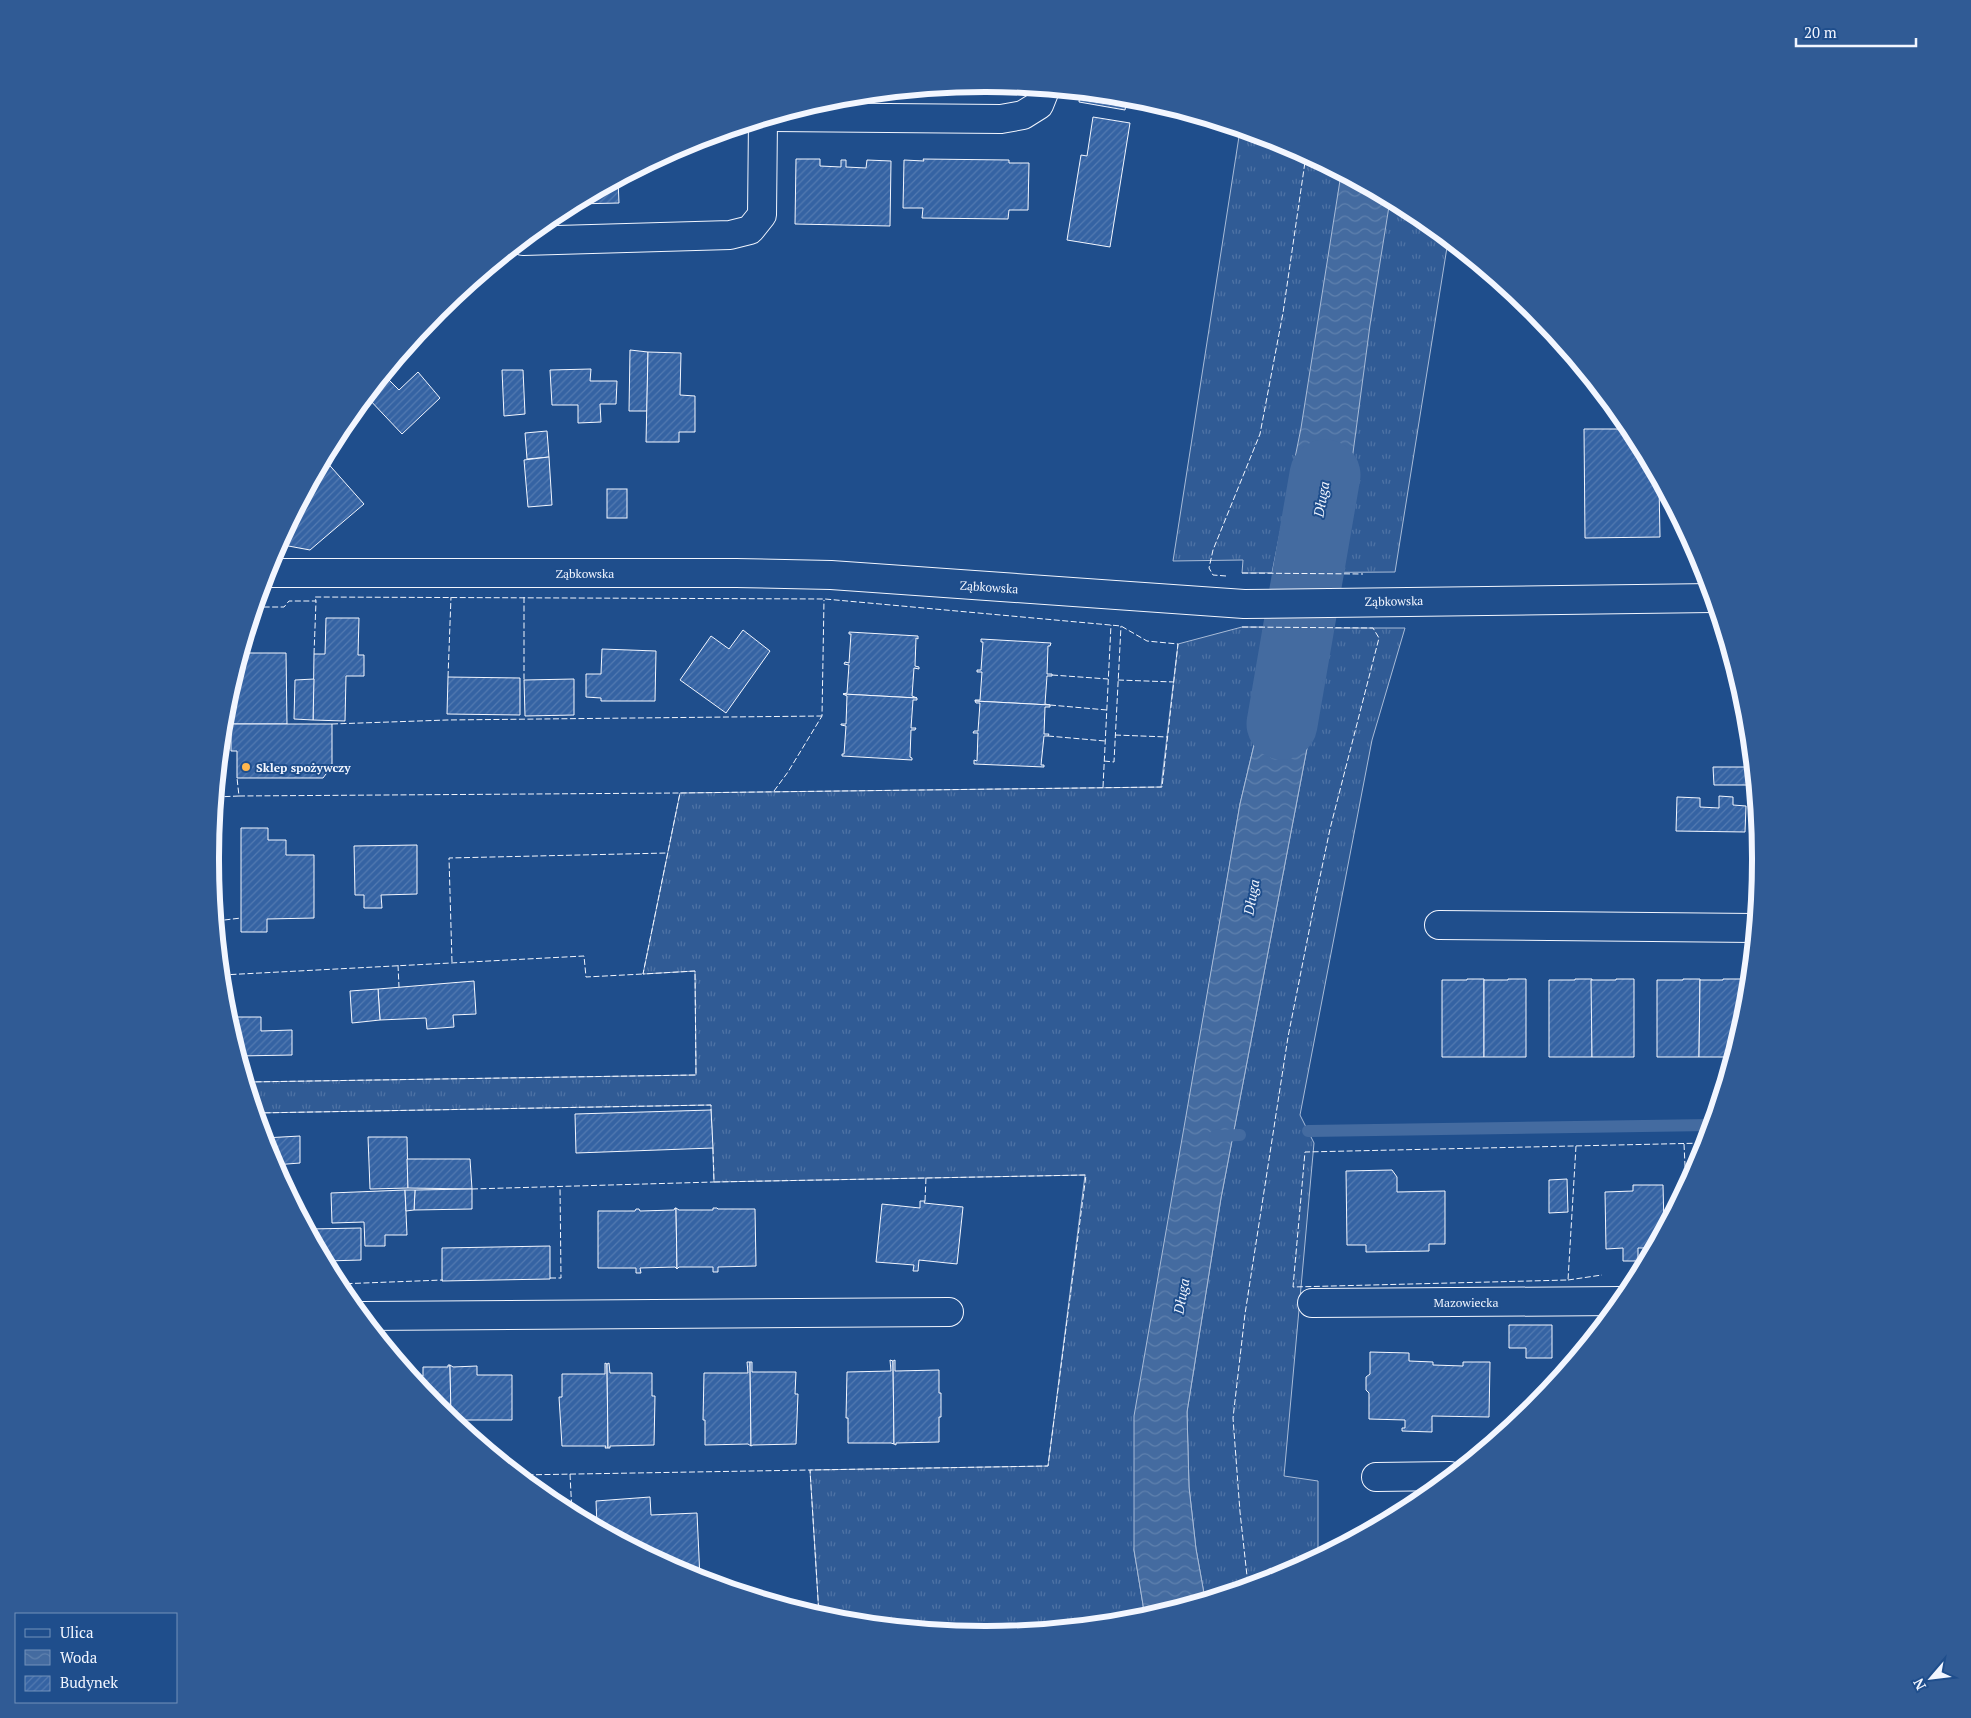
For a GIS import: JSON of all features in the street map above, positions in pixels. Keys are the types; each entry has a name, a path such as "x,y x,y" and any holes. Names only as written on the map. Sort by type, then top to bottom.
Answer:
{"street":[{"path":"794,117 1001,119 1023,115 1039,105 1043,95"},
{"path":"534,241 730,235 750,230 762,216 763,126"},
{"name":"Ząbkowska","path":"275,572 832,575 1244,604 1358,601 1706,598"},
{"path":"1439,925 1748,928"},
{"name":"Mazowiecka","path":"1312,1303 1612,1301"},
{"path":"370,1316 949,1312"},
{"path":"1376,1477 1439,1476"}],"green space":[{"path":"1239,136 1279,151 1369,195 1447,247 1395,572 1242,573 1243,560 1173,561"},
{"path":"1242,627 1276,627 1278,644 1240,804 1187,1114 1134,1550 1144,1609 1086,1619 986,1626 935,1624 885,1619 818,1607 810,1470 1048,1466 1085,1175 714,1182 711,1105 263,1113 253,1082 696,1075 695,971 643,974 680,793 1161,787 1178,644"},
{"path":"1330,628 1405,628 1372,740 1300,1115 1314,1143 1284,1476 1318,1481 1318,1549 1279,1567 1232,1585 1204,1593 1196,1549 1189,1487 1187,1412 1221,1198"}],"water":[{"path":"1340,180 1389,208 1370,325 1337,573 1272,573 1301,428"},
{"path":"1276,627 1330,628 1221,1198 1187,1412 1189,1487 1196,1549 1204,1593 1144,1609 1134,1550 1134,1416 1240,804 1278,644"}],"building":[{"path":"1079,98 1126,105 1125,110 1079,102"},
{"path":"1093,117 1130,123 1110,247 1067,240 1081,155 1087,156"},
{"path":"796,159 820,159 820,166 841,167 841,160 846,160 846,167 866,168 867,160 891,161 890,226 795,224"},
{"path":"923,159 1009,160 1009,163 1029,163 1028,210 1009,210 1008,219 922,218 923,208 903,208 904,160 924,161"},
{"path":"618,186 619,203 589,204"},
{"path":"630,350 648,352 647,411 629,411"},
{"path":"648,352 681,353 680,395 695,396 695,432 679,432 679,442 646,442"},
{"path":"591,369 590,381 617,381 616,404 600,404 601,422 578,423 578,405 552,405 550,370"},
{"path":"502,370 523,370 525,414 504,416"},
{"path":"418,372 440,398 402,434 371,401 388,379 399,390"},
{"path":"1584,429 1620,429 1659,495 1660,537 1585,538"},
{"path":"547,431 549,457 527,459 525,433"},
{"path":"549,457 552,505 528,507 524,460"},
{"path":"329,465 364,504 310,550 286,546 298,520"},
{"path":"607,489 627,489 627,518 607,518"},
{"path":"326,618 359,618 358,655 364,655 364,676 346,676 345,721 313,720 314,654 325,654"},
{"path":"743,630 770,651 726,713 680,680 711,636 729,649"},
{"path":"849,632 918,636 918,639 916,638 915,666 919,667 919,669 914,668 912,696 917,698 843,694 847,693 849,665 844,664 845,662 849,663 851,634"},
{"path":"981,639 1051,643 1048,646 1047,674 1052,674 1052,676 1047,676 1045,704 1050,705 975,701 980,700 982,672 977,672 977,670 981,670 983,642 981,642"},
{"path":"602,649 656,651 655,701 601,701 601,698 586,697 586,674 601,674"},
{"path":"248,653 286,653 287,724 232,724"},
{"path":"448,677 520,678 520,715 447,714"},
{"path":"314,679 313,720 294,719 295,680"},
{"path":"574,679 574,715 525,716 524,680"},
{"path":"843,694 917,698 917,700 913,700 911,728 916,728 911,730 910,757 912,760 842,756 844,754 846,726 841,724 846,724 847,696"},
{"path":"975,701 1050,705 1050,707 1045,707 1044,734 1049,734 1044,736 1041,765 1044,765 1044,767 974,764 974,760 977,761 978,733 973,733 978,731 980,703"},
{"path":"232,724 332,724 332,766 323,778 237,778 237,751 231,751"},
{"path":"1713,767 1746,767 1748,785 1714,785"},
{"path":"1719,796 1733,797 1733,805 1746,806 1745,832 1676,831 1677,797 1700,798 1700,807 1719,808"},
{"path":"241,828 268,828 268,840 286,840 286,855 314,855 314,918 267,919 267,932 241,932"},
{"path":"417,845 417,894 381,895 382,908 364,908 364,895 355,895 354,846"},
{"path":"1484,979 1484,1057 1442,1057 1442,980"},
{"path":"1526,979 1526,1057 1484,1057 1484,980"},
{"path":"1592,979 1592,1057 1549,1057 1549,980"},
{"path":"1634,979 1634,1057 1592,1057 1591,980"},
{"path":"1700,979 1699,1057 1657,1057 1657,980"},
{"path":"1742,979 1726,1057 1699,1057 1700,980"},
{"path":"474,981 476,1014 453,1015 454,1027 427,1029 426,1018 380,1020 378,989"},
{"path":"378,989 380,1020 352,1023 350,991"},
{"path":"237,1017 261,1017 261,1031 292,1030 292,1055 245,1056"},
{"path":"711,1110 713,1148 576,1153 575,1114"},
{"path":"300,1136 300,1163 283,1164 272,1138"},
{"path":"368,1137 407,1137 408,1188 370,1189"},
{"path":"407,1159 470,1159 472,1189 408,1188"},
{"path":"1392,1170 1397,1177 1397,1192 1445,1191 1445,1244 1429,1244 1429,1251 1366,1252 1366,1245 1347,1245 1346,1171"},
{"path":"1567,1179 1568,1212 1549,1213 1549,1180"},
{"path":"1633,1185 1663,1185 1664,1215 1645,1248 1638,1248 1638,1261 1623,1261 1623,1248 1606,1249 1605,1192 1633,1191"},
{"path":"472,1189 472,1209 414,1210 415,1190"},
{"path":"405,1190 407,1235 385,1235 385,1246 365,1246 364,1222 332,1223 331,1193"},
{"path":"405,1190 415,1190 414,1210 406,1211"},
{"path":"920,1201 963,1207 957,1264 919,1260 918,1271 913,1271 914,1265 876,1262 882,1204 920,1208"},
{"path":"675,1208 677,1269 675,1267 640,1268 641,1273 636,1273 636,1268 598,1268 598,1211 674,1210"},
{"path":"676,1208 679,1210 713,1210 713,1208 755,1209 756,1266 718,1267 718,1272 713,1272 713,1267 679,1267 677,1269"},
{"path":"361,1228 361,1260 333,1261 315,1229"},
{"path":"550,1246 550,1279 442,1281 442,1248"},
{"path":"1509,1325 1552,1325 1552,1358 1526,1358 1526,1348 1509,1348"},
{"path":"1370,1352 1409,1353 1409,1361 1433,1362 1433,1365 1463,1366 1463,1362 1490,1362 1489,1417 1432,1416 1432,1432 1402,1431 1402,1428 1405,1428 1405,1420 1369,1419 1369,1393 1366,1390 1366,1377 1370,1374"},
{"path":"890,1360 893,1361 894,1444 848,1443 848,1418 846,1418 847,1372 891,1371"},
{"path":"895,1360 895,1371 939,1370 941,1417 939,1417 939,1442 894,1444 893,1361"},
{"path":"747,1362 750,1362 751,1446 748,1444 705,1445 705,1420 703,1420 704,1373 748,1373"},
{"path":"750,1362 752,1362 752,1372 796,1372 795,1394 798,1394 796,1444 751,1446"},
{"path":"605,1363 607,1364 608,1448 605,1448 606,1446 562,1446 559,1397 562,1397 562,1374 605,1374"},
{"path":"609,1363 610,1373 652,1373 652,1396 655,1396 654,1445 610,1446 608,1448 607,1364"},
{"path":"450,1365 451,1407 420,1376 423,1376 423,1367 448,1367"},
{"path":"450,1365 453,1367 477,1366 477,1375 512,1375 512,1420 464,1420 451,1407"},
{"path":"650,1497 651,1515 697,1513 700,1570 646,1546 597,1520 596,1501"}],"waterway":[{"name":"Długa","path":"1282,724 1325,475"},
{"path":"1308,1131 1704,1125"},
{"path":"1215,1136 1240,1135"}],"fence":[{"path":"1226,576 1213,575 1209,568 1213,550 1260,434 1283,313 1305,163"},
{"path":"1242,573 1363,574"},
{"path":"253,1082 696,1075 695,971 643,974 680,793 1162,787 1178,644 1147,641 1121,626 825,599 315,597 316,601 289,601 284,607 262,607"},
{"path":"448,677 451,597"},
{"path":"524,597 524,680"},
{"path":"774,791 788,772 822,716 824,600"},
{"path":"314,654 316,601"},
{"path":"1103,787 1111,625"},
{"path":"1104,761 1114,762 1121,626"},
{"path":"1242,627 1373,628 1379,638 1330,829 1288,1037 1245,1314 1233,1418 1247,1579"},
{"path":"1052,675 1108,679"},
{"path":"1118,680 1174,682"},
{"path":"1050,705 1107,710"},
{"path":"332,724 447,720 822,716"},
{"path":"1115,735 1168,737"},
{"path":"1048,736 1105,741"},
{"path":"222,797 239,796 237,778"},
{"path":"239,796 680,793"},
{"path":"452,962 449,858 667,853"},
{"path":"222,920 241,918"},
{"path":"229,975 584,956 586,977 643,974"},
{"path":"398,965 399,987"},
{"path":"263,1113 711,1105 711,1110"},
{"path":"1576,1146 1568,1280 1293,1287 1305,1152 1697,1143"},
{"path":"1684,1144 1685,1171"},
{"path":"713,1148 714,1182 1086,1175 1048,1466 810,1470 818,1607"},
{"path":"925,1201 926,1178"},
{"path":"472,1189 714,1182"},
{"path":"550,1278 561,1278 560,1186"},
{"path":"1568,1280 1602,1275"},
{"path":"347,1284 443,1280"},
{"path":"530,1475 810,1470"},
{"path":"570,1474 572,1503"}],"place":[{"name":"Sklep spożywczy","path":"246,767"}]}
